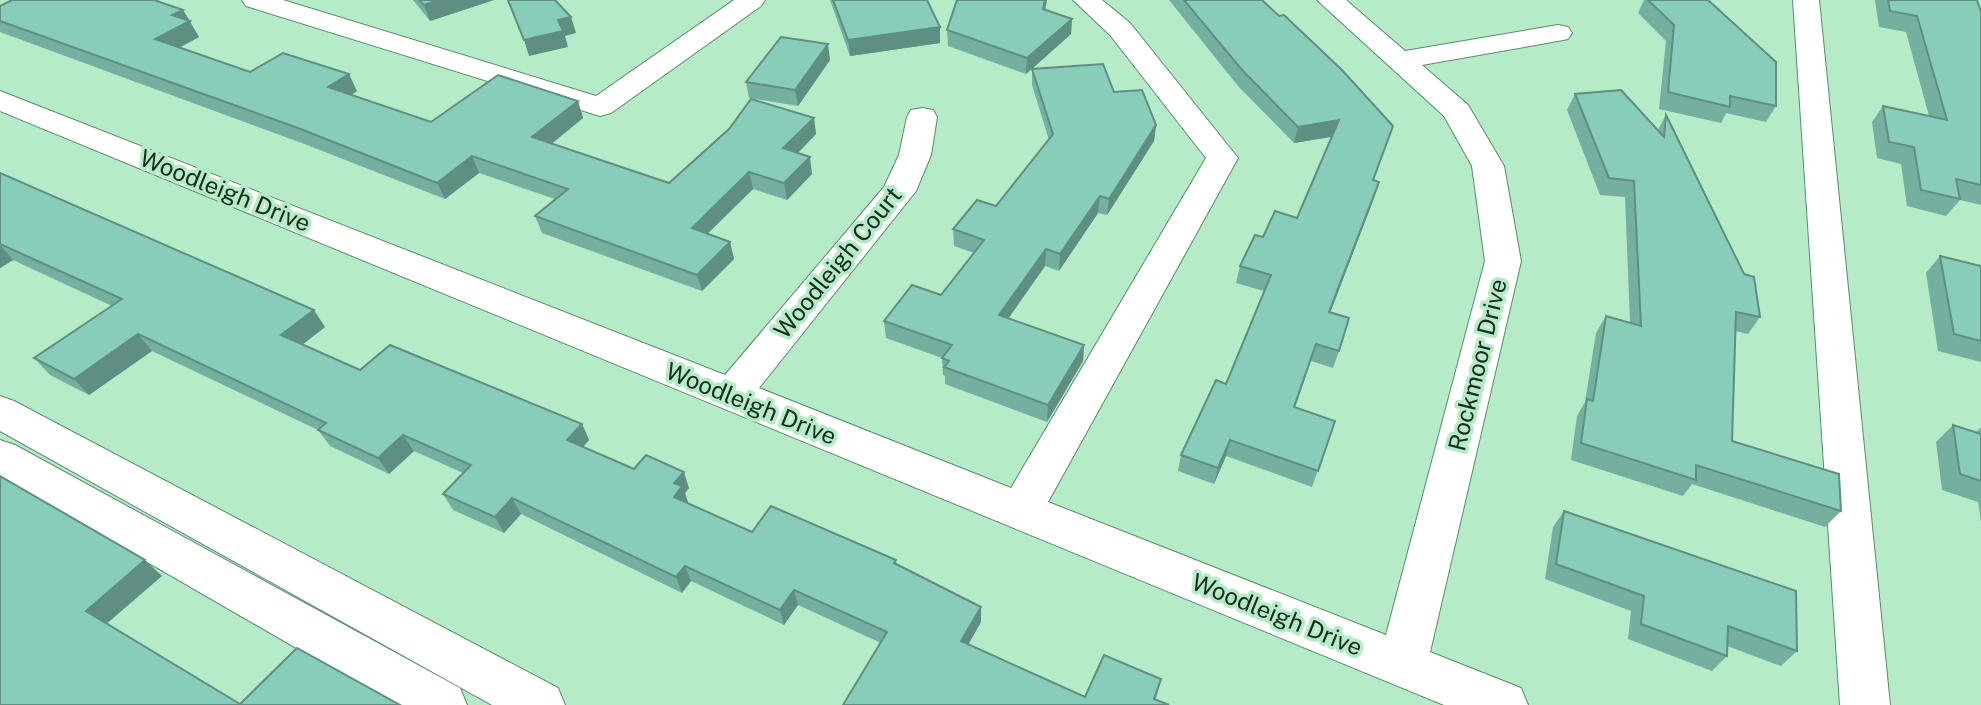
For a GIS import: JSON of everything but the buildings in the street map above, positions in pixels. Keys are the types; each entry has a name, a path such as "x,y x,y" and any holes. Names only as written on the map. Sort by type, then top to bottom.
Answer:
{"street":[{"path":"255,0 301,6 600,107 752,0"},
{"path":"1020,512 1222,158 1120,29 1086,0"},
{"name":"Rockmoor Drive","path":"1330,0 1457,111 1488,166 1503,261 1403,665"},
{"path":"1806,0 1865,705"},
{"path":"1400,60 1558,33"},
{"name":"Woodleigh Drive","path":"0,100 1503,705"},
{"name":"Woodleigh Court","path":"730,396 900,191 915,155 922,117"},
{"path":"0,411 540,705"},
{"path":"0,457 442,705"}]}
